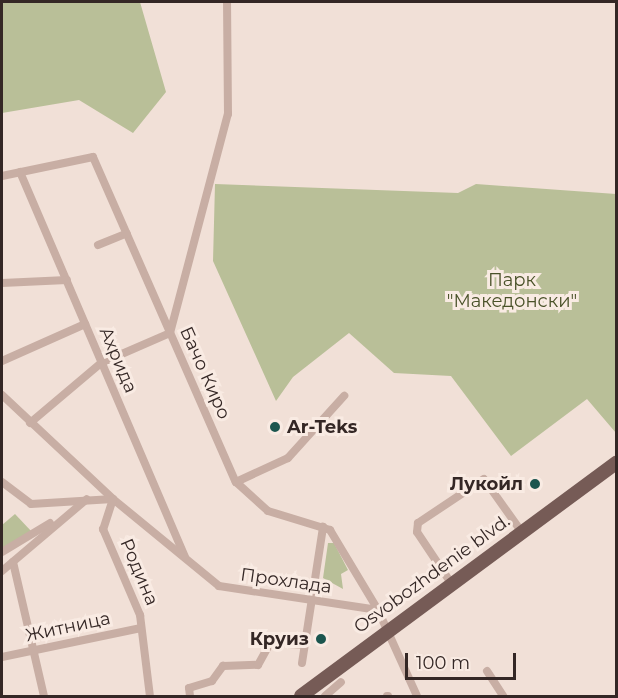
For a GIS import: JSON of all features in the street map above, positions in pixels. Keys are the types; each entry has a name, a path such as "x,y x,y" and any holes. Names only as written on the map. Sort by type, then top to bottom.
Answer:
{"main road":[{"name":"Osvobozhdenie blvd.","path":"301,696 385,630 616,463"}],"street":[{"path":"30,423 101,363 170,333 228,114 227,2"},
{"name":"Бачо Киро","path":"2,176 93,157 236,482 267,512 324,527"},
{"name":"Ахрида","path":"20,172 186,561"},
{"path":"98,245 127,233"},
{"path":"2,283 67,280"},
{"path":"2,361 86,324"},
{"name":"Прохлада","path":"2,395 113,499 202,576 238,593 378,610"},
{"path":"236,482 288,458 344,396"},
{"path":"451,583 417,532 418,523 483,479 521,531"},
{"path":"2,482 31,504 90,497 113,499"},
{"path":"2,570 90,497"},
{"name":"Родина","path":"113,499 103,529 141,628 150,696"},
{"path":"2,552 69,513"},
{"path":"302,663 324,527"},
{"path":"324,527 378,610 385,630 417,696"},
{"path":"12,561 36,651 44,696"},
{"name":"Житница","path":"2,657 141,628"},
{"path":"190,696 189,688 212,681 223,666 258,665 270,643 304,645"},
{"path":"487,671 503,696"},
{"path":"330,695 341,682"}],"green space":[{"path":"2,2 140,2 166,92 133,133 79,100 2,113"},
{"name":"Парк \"Македонски\"","path":"215,184 458,193 476,184 616,194 616,433 587,399 511,456 451,376 394,373 349,333 293,377 276,401 213,261"},
{"path":"15,514 32,532 2,550 2,525"},
{"path":"328,543 334,543 348,570 341,574 343,589 323,578"}],"place":[{"name":"Ar-Teks","path":"275,427"},
{"name":"Лукойл","path":"535,484"},
{"name":"Круиз","path":"321,639"}]}
